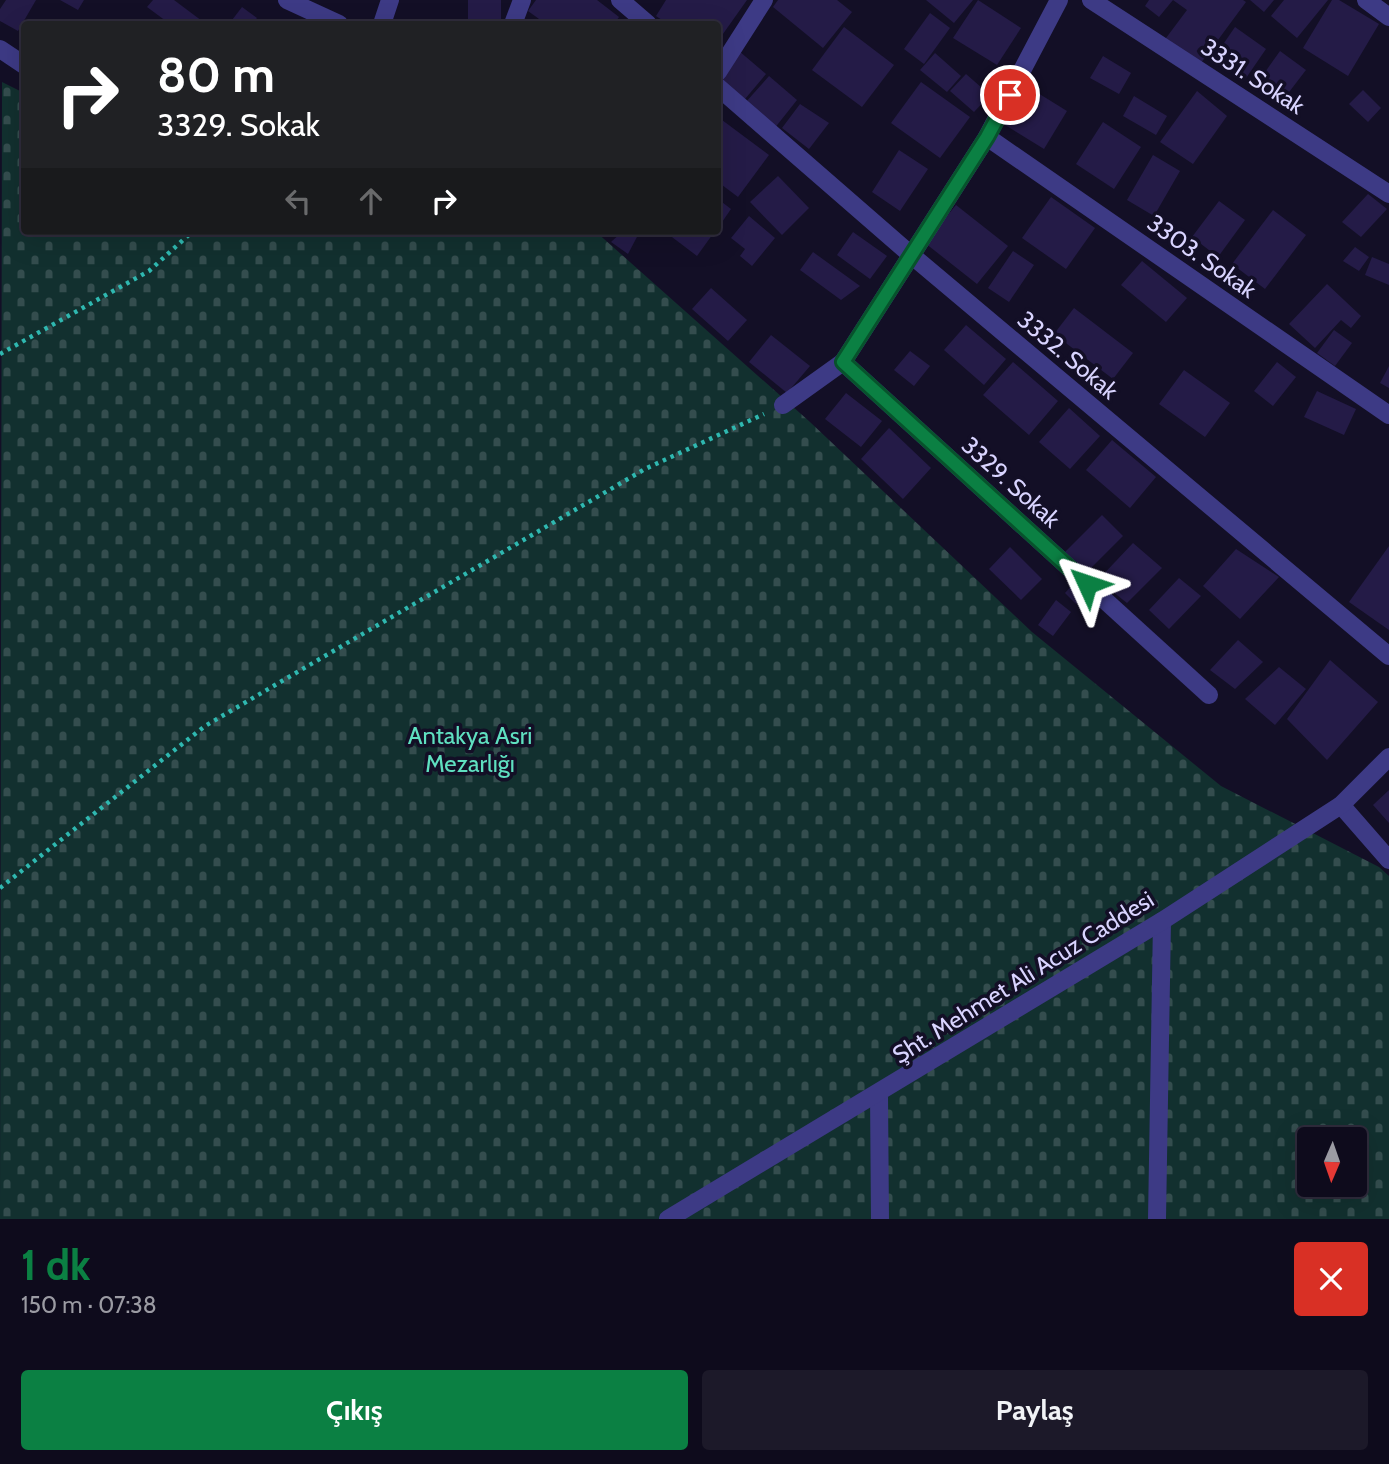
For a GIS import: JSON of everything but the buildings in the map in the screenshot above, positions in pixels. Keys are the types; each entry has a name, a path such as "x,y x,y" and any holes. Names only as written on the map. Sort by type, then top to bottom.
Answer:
{"street":[{"path":"287,0 332,21"},
{"path":"383,21 390,0"},
{"path":"514,21 522,0"},
{"path":"620,0 644,21"},
{"path":"721,67 764,0"},
{"path":"783,405 843,362 987,137 1059,0"},
{"name":"3331. Sokak","path":"1091,0 1389,194"},
{"path":"1366,0 1389,17"},
{"path":"0,49 21,63"},
{"name":"3332. Sokak","path":"721,90 910,254 1389,656"},
{"name":"3303. Sokak","path":"987,137 1389,415"},
{"name":"3329. Sokak","path":"843,362 1209,695"},
{"name":"Şht. Mehmet Ali Acuz Caddesi","path":"668,1219 1162,921 1341,805 1389,757"},
{"path":"1341,805 1389,860"},
{"path":"1157,1219 1162,921"},
{"path":"879,1094 880,1219"}],"path":[{"path":"0,354 149,271 189,235"},
{"path":"0,888 205,726 645,469 783,405"}],"green space":[{"name":"Antakya Asri Mezarlığı","path":"2,82 21,92 21,235 600,235 810,422 1032,632 1221,786 1379,867 1389,876 1389,1219 0,1219"}],"route":[{"path":"1010,95 987,137 843,362 1087,584"}]}
